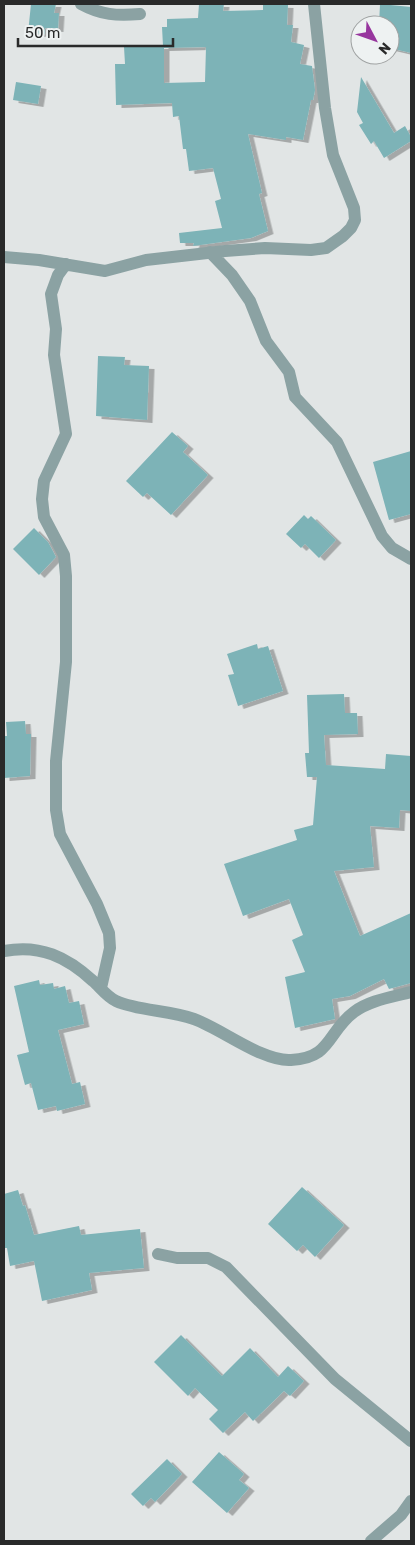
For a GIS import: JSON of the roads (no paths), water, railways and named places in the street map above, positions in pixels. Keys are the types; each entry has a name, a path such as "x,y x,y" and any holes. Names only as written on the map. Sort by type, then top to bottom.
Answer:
{"street":[{"path":"81,4 98,13 119,16 140,14"},
{"path":"4,257 105,270 146,260 210,252 265,248 318,249 335,242 351,228 354,220 354,208 333,155 325,108 314,4"},
{"path":"210,252 232,275 250,301 266,341 289,372 293,392 298,402 337,442 362,499 382,536 392,548 411,559"},
{"path":"66,264 58,275 51,294 56,329 54,355 66,423 66,434 44,481 42,499 44,517 64,555 66,576 66,662 56,761 56,810 60,834 97,904 109,934 110,948 101,988"},
{"path":"4,951 20,948 44,950 70,962 110,997 120,1002 193,1018 274,1059 288,1060 318,1054 354,1012 371,1004 411,992"},
{"path":"158,1254 177,1258 208,1258 226,1267 335,1379 411,1440"},
{"path":"371,1541 401,1515 411,1501"}]}
